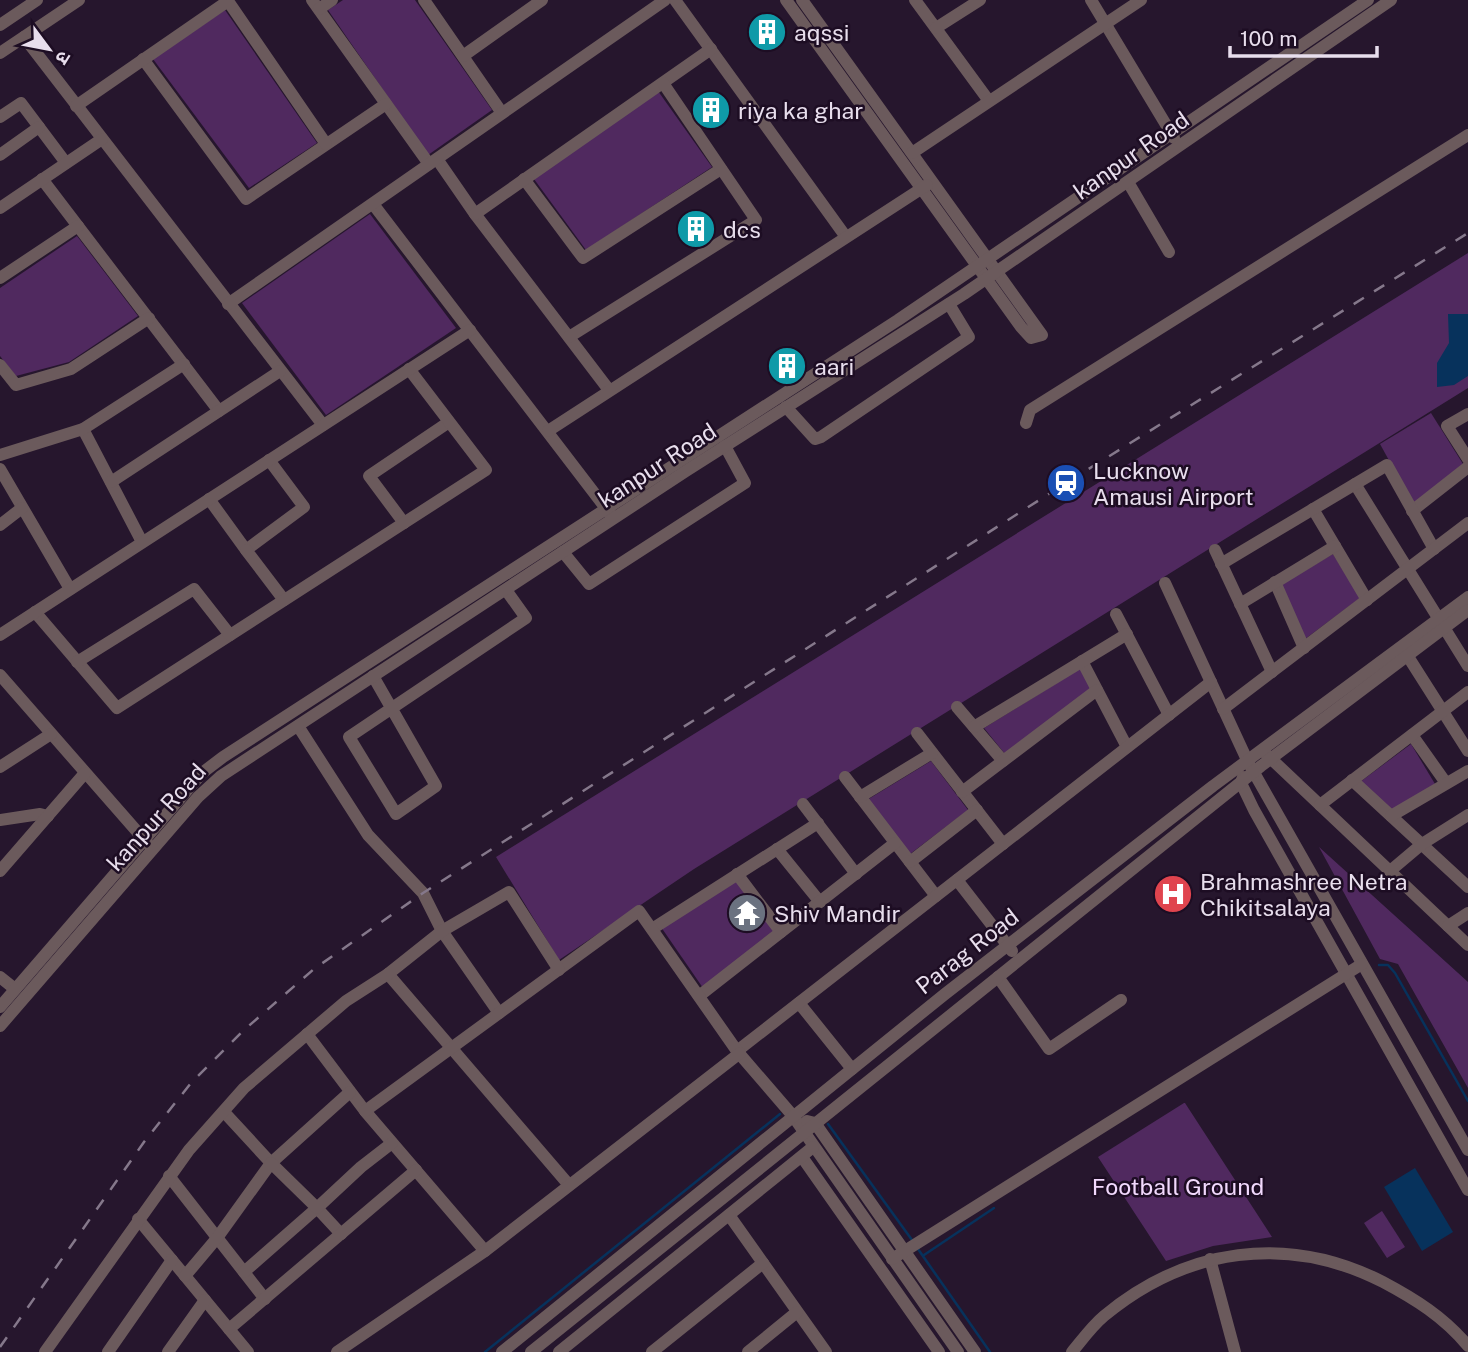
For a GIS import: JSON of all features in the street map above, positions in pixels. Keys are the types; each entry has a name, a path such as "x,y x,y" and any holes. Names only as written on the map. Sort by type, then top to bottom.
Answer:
{"street":[{"path":"0,25 37,0"},
{"path":"0,53 79,0"},
{"path":"332,0 316,5 386,104 475,214 609,390"},
{"path":"424,0 502,113"},
{"path":"463,56 542,0"},
{"path":"228,304 665,0"},
{"path":"675,0 846,237"},
{"path":"786,0 983,262 1028,337 1042,335 992,276"},
{"path":"802,0 912,153 927,185"},
{"path":"915,0 989,101"},
{"path":"936,28 980,0"},
{"path":"1091,0 1179,147"},
{"path":"912,153 1141,0"},
{"path":"0,1007 149,844 202,773 386,652 610,514 1368,0"},
{"name":"kanpur Road","path":"0,1026 149,844 220,776 564,552 610,514 725,446 950,304 1391,0"},
{"path":"76,106 228,1 326,144"},
{"path":"24,37 323,425"},
{"path":"475,214 711,49"},
{"path":"143,60 246,199 386,104"},
{"path":"569,337 757,220 663,83"},
{"path":"0,117 21,103 66,163"},
{"path":"0,155 39,127"},
{"path":"1026,422 1030,410 1468,135"},
{"path":"0,208 102,139"},
{"path":"524,179 583,258 721,169"},
{"path":"43,179 219,411"},
{"path":"1128,182 1169,252"},
{"path":"548,431 927,185"},
{"path":"373,204 610,514"},
{"path":"0,278 78,226"},
{"path":"786,407 815,439 821,438 969,337 950,304"},
{"path":"0,365 16,385 71,369 149,318"},
{"path":"0,635 470,330"},
{"path":"0,455 83,429 184,364"},
{"path":"35,612 117,708 486,470 409,369"},
{"path":"111,482 280,371"},
{"path":"1468,414 1447,426 1468,459"},
{"path":"404,523 369,476 449,422"},
{"path":"83,429 142,542"},
{"path":"564,552 589,584 745,484 725,446"},
{"path":"246,550 304,507 269,460"},
{"path":"1221,564 1387,465 1434,549"},
{"path":"1412,511 1468,467"},
{"path":"0,469 70,589"},
{"path":"1355,484 1468,666"},
{"path":"209,499 284,600"},
{"path":"0,525 22,508"},
{"path":"1313,509 1367,600"},
{"path":"1223,709 1468,523"},
{"path":"1240,604 1335,546"},
{"path":"1214,550 1272,672"},
{"path":"1275,582 1304,648"},
{"path":"1165,583 1251,767 1468,1150"},
{"path":"78,662 194,589 230,635"},
{"path":"373,676 392,710 436,786 396,814 349,737 392,710 526,618 506,590"},
{"name":"Parag Road","path":"1267,755 1407,655 1468,597"},
{"name":"Parag Road","path":"502,1352 1008,946 1441,624 1468,610"},
{"path":"1116,614 1169,715"},
{"path":"974,727 1127,634"},
{"path":"386,652 391,665"},
{"path":"1407,655 1468,751"},
{"path":"1082,661 1127,747"},
{"path":"0,675 149,844"},
{"path":"337,1352 485,1251 1211,682"},
{"path":"962,792 1097,690"},
{"path":"1320,804 1468,692"},
{"path":"957,707 1003,761"},
{"path":"298,726 368,835 423,893 442,931 499,1013"},
{"path":"917,733 1003,844"},
{"path":"0,767 51,734"},
{"path":"1412,734 1446,783"},
{"path":"860,797 932,753"},
{"path":"1267,755 1468,945"},
{"path":"1251,767 1241,783 1346,975 1466,1180"},
{"path":"1391,816 1468,771"},
{"path":"0,871 85,773"},
{"path":"845,778 936,896"},
{"path":"1352,780 1468,887"},
{"name":"Parag Road","path":"531,1352 1241,783"},
{"path":"803,804 856,874"},
{"path":"910,862 977,810"},
{"path":"0,820 48,816"},
{"path":"1390,871 1422,844 1468,816"},
{"path":"652,929 818,823"},
{"path":"699,996 895,843"},
{"path":"777,849 820,902"},
{"path":"737,874 781,932"},
{"path":"957,880 1019,960"},
{"path":"45,1352 169,1176 224,1111 244,1088 346,1001 388,974 442,931 509,892 559,970"},
{"path":"365,1111 639,911 738,1052 793,1116 958,1352"},
{"path":"1448,926 1468,914"},
{"path":"892,1259 1362,964"},
{"path":"388,974 569,1185"},
{"path":"0,977 15,989"},
{"path":"998,977 1049,1049 1121,1000"},
{"path":"799,1003 852,1069"},
{"path":"307,1034 365,1111 485,1251"},
{"path":"185,1276 217,1238 271,1163 350,1092"},
{"path":"224,1111 341,1234"},
{"path":"793,1116 815,1123 975,1352"},
{"path":"244,1272 361,1167 392,1143"},
{"path":"559,1352 813,1147"},
{"path":"802,1157 939,1352"},
{"path":"229,1329 416,1170"},
{"path":"169,1176 265,1298"},
{"path":"729,1216 825,1352"},
{"path":"138,1219 229,1329 240,1349"},
{"path":"1072,1352 1101,1318 1140,1289 1198,1261 1251,1253 1302,1253 1352,1266 1415,1299 1453,1327 1468,1346"},
{"path":"1210,1259 1235,1352"},
{"path":"108,1352 172,1260"},
{"path":"652,1352 763,1263"},
{"path":"168,1352 205,1300"},
{"path":"748,1352 797,1312"}],"green space":[{"path":"343,0 415,0 492,110 428,155 328,10"},
{"path":"225,10 317,143 249,188 153,59"},
{"path":"658,91 712,167 586,250 534,179"},
{"path":"370,214 456,328 326,415 242,303"},
{"path":"77,236 138,316 69,362 16,376 0,356 0,288"},
{"path":"1468,253 1468,388 694,869 559,960 496,857"},
{"path":"1431,413 1463,464 1413,504 1380,444"},
{"path":"1333,554 1360,598 1305,639 1280,585"},
{"path":"1081,668 1091,688 1005,754 984,728"},
{"path":"1411,744 1435,784 1392,810 1360,782"},
{"path":"931,761 968,810 910,854 867,800"},
{"path":"1319,847 1468,982 1468,1088 1398,964 1380,959"},
{"path":"735,879 775,932 703,988 661,927"},
{"name":"Football Ground","path":"1184,1103 1272,1237 1213,1246 1166,1261 1098,1157"},
{"path":"1382,1211 1405,1247 1387,1258 1364,1223"}],"water":[{"path":"1448,314 1468,314 1468,376 1454,385 1437,387 1437,363 1449,343"},
{"path":"1415,1168 1453,1232 1422,1251 1384,1187"}],"waterway":[{"path":"1379,965 1388,965 1395,973 1468,1101"},
{"path":"485,1352 780,1114"},
{"path":"828,1124 912,1240"},
{"path":"924,1255 994,1208"},
{"path":"918,1249 990,1352"}],"railway":[{"path":"0,1347 144,1142 191,1083 244,1030 314,969 423,893 1066,483 1468,233"}],"place":[{"name":"aqssi","path":"767,32"},
{"name":"riya ka ghar","path":"711,110"},
{"name":"dcs","path":"696,229"},
{"name":"aari","path":"787,366"},
{"name":"Lucknow Amausi Airport","path":"1066,483"},
{"name":"Brahmashree Netra Chikitsalaya","path":"1173,894"},
{"name":"Shiv Mandir","path":"747,913"}]}
